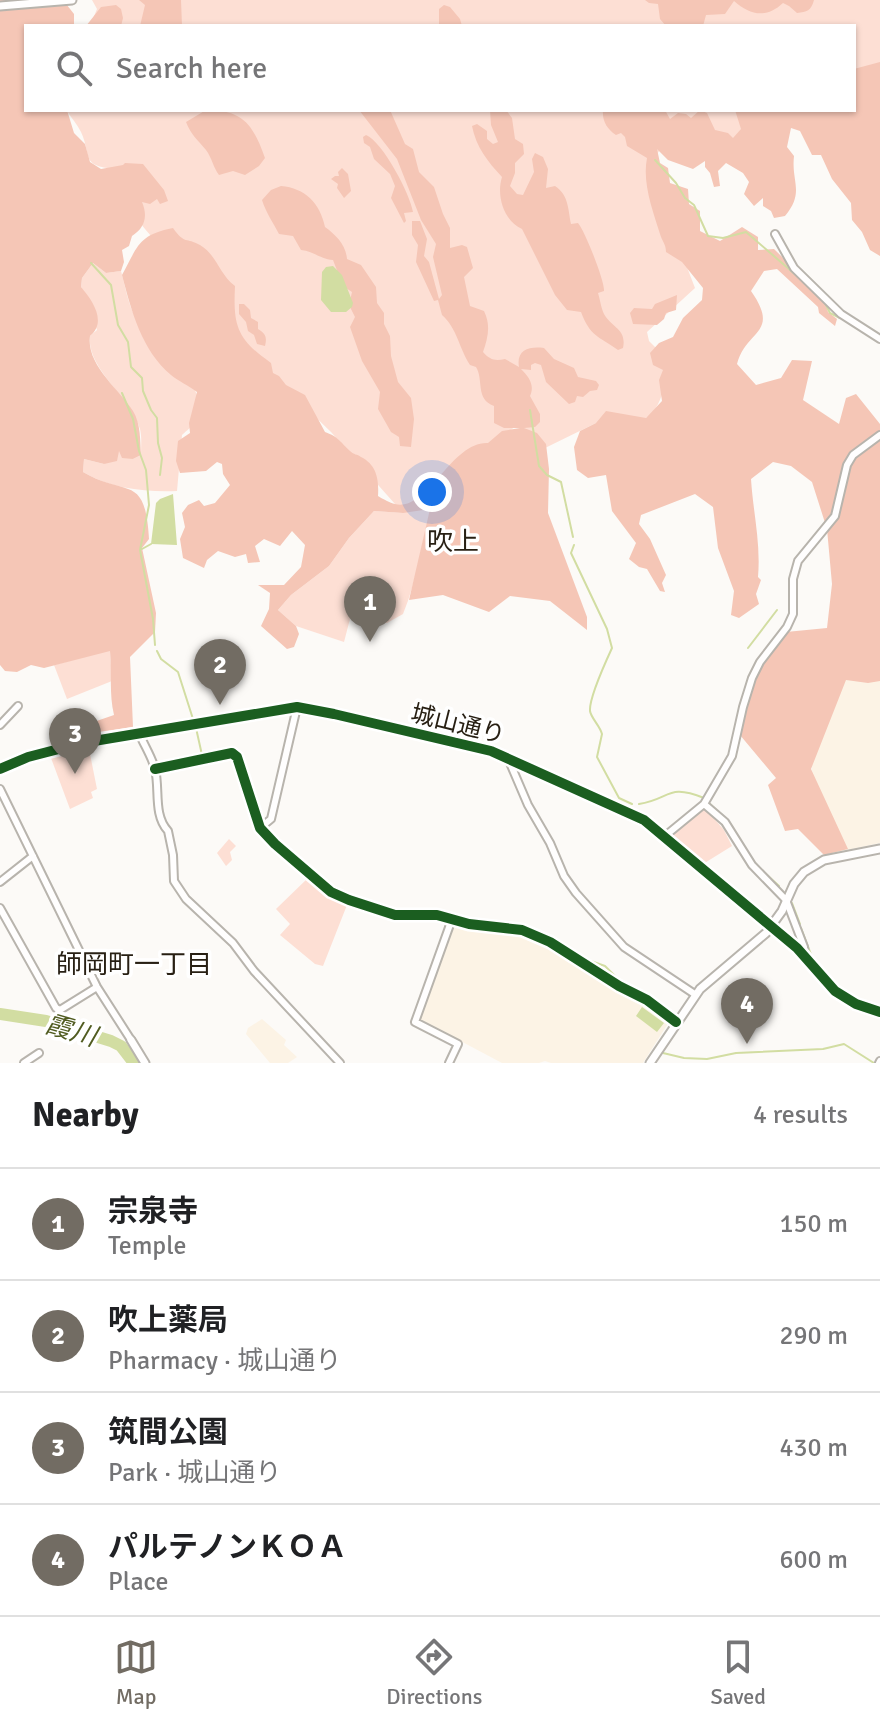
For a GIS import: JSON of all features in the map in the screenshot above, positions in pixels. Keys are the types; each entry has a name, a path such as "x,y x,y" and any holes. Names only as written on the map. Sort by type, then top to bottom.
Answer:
{"street":[{"path":"0,6 72,0"},
{"path":"775,234 794,268 841,314 880,339"},
{"path":"665,836 704,804 732,756 752,678 791,620 793,579 798,561 835,516 847,465 853,455 880,435"},
{"path":"0,725 18,706"},
{"path":"260,828 271,819 297,707"},
{"name":"城山通り","path":"0,769 60,748 297,707 507,756 631,813 665,836 805,956 841,995 880,1012"},
{"path":"139,733 155,769 158,804 164,828 168,831 174,881 179,890 233,943 254,971 340,1063"},
{"path":"155,769 232,753 237,757 260,828 326,888 339,896 395,915 437,915 469,924 522,930 550,942 619,986 654,1004 676,1022"},
{"path":"507,756 528,805 576,893 624,947 696,995"},
{"path":"0,789 97,987 145,1063"},
{"path":"704,804 731,830 752,865 786,900 805,956"},
{"path":"650,1063 696,995 771,926 799,876 812,865 880,849"},
{"path":"0,882 33,856"},
{"path":"0,908 56,1008 60,1010"},
{"path":"449,1063 458,1044 415,1022 452,919"},
{"path":"56,1030 60,1010 97,987"},
{"path":"24,1063 39,1053"}],"shaded area":[{"path":"0,0 63,0 74,14 74,24 24,24 24,112 68,112 74,133 85,144 90,162 101,169 125,163 143,164 164,190 168,201 160,204 157,199 150,204 142,202 144,221 132,236 129,246 122,250 124,262 121,271 106,273 93,263 82,278 81,287 94,305 98,318 90,336 93,357 136,416 141,455 133,459 122,458 119,451 117,461 104,464 84,459 83,472 131,490 143,504 149,539 142,548 156,613 155,632 130,657 133,727 64,737 85,725 114,715 110,651 44,668 31,665 17,672 5,671 0,665"},
{"path":"92,0 880,0 880,68 856,75 856,24 91,24 97,9"},
{"path":"139,0 181,0 182,24 140,24 145,5"},
{"path":"645,0 814,0 808,10 797,13 783,3 764,13 752,12 734,1 725,14 706,15 704,24 664,24 660,19 658,4"},
{"path":"116,5 121,9 122,24 88,24 101,7"},
{"path":"444,5 450,7 461,24 439,24 439,9"},
{"path":"880,62 880,256 870,250 862,232 852,220 851,203 832,179 821,155 812,155 800,131 791,128 787,147 794,156 794,200 785,216 774,218 771,211 763,206 763,198 754,206 744,194 749,182 743,173 726,163 718,171 720,186 714,187 705,161 693,169 668,160 657,149 660,163 668,168 670,183 688,189 689,204 700,211 700,231 720,241 742,227 758,237 758,250 774,249 825,299 828,312 837,319 835,326 777,269 764,271 751,291 763,316 762,324 741,353 737,364 756,385 781,378 792,360 812,361 803,400 839,424 846,398 856,394 880,424 880,681 846,680 811,769 848,849 824,855 798,829 785,831 768,785 776,778 740,735 756,680 786,632 827,628 832,584 827,529 812,482 791,466 773,462 751,479 758,540 758,577 761,580 756,594 759,604 739,618 731,615 734,591 718,548 713,507 695,494 641,515 639,524 650,539 666,575 662,583 665,592 660,591 647,569 629,559 636,543 612,511 606,475 588,478 577,470 574,447 580,431 596,423 606,411 646,418 662,401 659,380 663,370 653,365 650,353 659,343 673,337 683,318 702,300 703,288 682,262 666,252 649,197 647,158 627,146 621,133 616,135 610,130 604,121 603,112 666,112 670,119 678,113 691,118 698,112 705,112 715,130 728,133 733,138 741,129 736,112 856,112 856,68"},
{"path":"67,112 785,112 760,121 733,159 680,123 648,166 695,288 647,332 649,341 670,362 662,393 652,413 646,418 596,423 543,449 518,424 417,510 431,509 403,614 387,623 351,615 344,642 296,626 278,610 291,595 329,566 374,511 403,513 331,432 241,345 143,227 115,169 92,162 81,132"},
{"path":"203,112 224,112 238,116 251,128 265,158 245,175 233,171 219,175 186,122"},
{"path":"361,112 391,112 405,144 413,149 419,172 434,187 450,228 450,248 467,247 473,268 464,277 470,306 484,311 488,321 483,352 490,358 505,359 519,367 525,350 544,348 554,359 574,368 578,377 596,381 599,385 597,390 583,397 577,396 575,402 569,404 546,382 541,365 535,363 531,365 531,370 521,369 530,381 530,396 540,414 540,422 535,427 524,428 537,433 546,444 548,513 587,617 587,630 550,601 510,596 489,612 443,595 409,600 430,509 403,513 374,511 329,566 291,595 278,610 296,626 299,634 294,647 287,649 261,626 269,609 270,593 258,585 284,585 301,567 305,545 292,531 280,546 264,539 255,546 260,562 248,563 246,554 235,557 218,551 207,560 204,568 183,558 180,539 185,527 182,513 188,505 199,500 204,506 215,503 230,485 223,474 222,464 217,462 206,471 180,473 176,461 178,441 190,433 189,423 197,392 171,375 152,354 134,316 122,275 140,243 153,234 173,228 183,239 200,245 210,254 235,286 235,312 244,339 271,363 273,373 286,385 305,395 325,432 371,464 377,479 378,496 384,500 407,504 429,488 462,453 475,445 488,443 502,431 520,428 504,428 494,423 494,406 484,399 476,367 466,359 416,262 418,245 412,235 412,221 420,221 427,239 424,256 429,262 439,299 442,295 433,257 436,244 421,220 397,159"},
{"path":"490,112 508,112 512,118 515,139 523,144 524,154 515,163 510,186 517,194 523,195 534,172 532,159 535,153 543,157 548,169 546,188 555,186 563,194 571,224 578,223 585,236 603,286 604,291 598,293 602,309 621,333 623,348 618,350 595,335 581,312 567,310 555,295 522,229 506,214 500,192 502,177 483,154 472,126 477,124 487,131 487,139 493,144 498,142 491,125"},
{"path":"366,135 388,158 407,193 413,212 404,213 404,223 391,198 395,186 390,174 374,159 370,147 364,143 363,137"},
{"path":"342,168 348,174 351,191 344,198 337,188 338,184 331,179 339,176"},
{"path":"290,187 310,198 325,227 342,245 347,259 361,265 376,287 377,303 384,313 398,382 411,398 414,419 411,447 400,446 399,437 391,432 378,409 380,392 362,361 350,327 355,317 349,305 352,292 343,286 333,260 301,250 293,236 279,234 268,213 262,200 271,190"},
{"path":"93,263 106,273 121,271 136,318 179,366 196,394 199,407 195,421 182,435 177,491 128,488 83,472 84,459 104,464 118,450 133,459 141,455 141,432 135,417 102,371 91,348 90,336 97,330 81,287 82,278"},
{"path":"333,266 342,275 353,303 346,312 331,312 321,300 322,272 326,267"},
{"path":"677,295 676,310 666,313 657,325 633,324 630,313 634,308 652,309 655,304"},
{"path":"239,304 244,304 250,310 251,318 258,322 258,329 265,336 265,346 257,344 254,335 248,331 246,322 239,314"},
{"path":"173,494 177,545 151,544 156,503"},
{"path":"110,650 112,681 67,699 54,665"},
{"path":"842,669 880,681 880,843 824,855 811,763"},
{"path":"89,749 97,789 91,792 93,798 70,809 51,758"},
{"path":"702,808 724,830 732,846 703,864 672,837 672,833"},
{"path":"229,839 236,846 230,852 232,860 226,866 217,853"},
{"path":"309,877 347,905 323,966 315,964 280,935 290,924 276,909"},
{"path":"457,924 523,934 549,945 649,1005 669,1022 643,1063 502,1063 419,1019 453,926"},
{"path":"642,1007 664,1023 657,1032 636,1016"},
{"path":"262,1019 286,1040 284,1045 297,1057 288,1063 270,1063 246,1034 248,1028"}],"waterway":[{"path":"655,160 694,205 708,236 723,238 746,232 804,282"},
{"path":"91,263 111,285 118,325 128,342 131,367 142,378 143,391 157,418 162,458 160,475"},
{"path":"825,303 830,313 840,318"},
{"path":"122,393 133,419 146,470 149,505 140,550 155,645"},
{"path":"530,410 539,466 547,475 561,482 573,537"},
{"path":"142,549 151,544"},
{"path":"574,545 571,553 607,629 612,648 590,705 591,714 602,734 597,757 619,798 632,804"},
{"path":"748,648 777,610"},
{"path":"157,651 161,659 178,672 193,719"},
{"path":"196,728 202,755 232,749"},
{"path":"639,804 676,792 704,798"},
{"path":"710,804 729,822 744,847"},
{"path":"273,835 323,881"},
{"path":"754,863 779,886"},
{"path":"792,903 800,924"},
{"path":"403,911 439,911 466,919"},
{"path":"474,920 502,922"},
{"path":"507,923 553,938 588,960 605,966 620,981 669,1011"},
{"path":"801,928 812,957"},
{"path":"815,961 820,967"},
{"path":"822,970 830,979"},
{"path":"837,986 853,997"},
{"path":"870,1004 874,1005"},
{"name":"霞川","path":"0,1014 46,1021 111,1041 121,1046 134,1063"},
{"path":"663,1053 707,1059 736,1053 823,1049 844,1044 874,1063"}],"cycle path":[{"path":"0,769 28,757 82,743 297,707 491,751 644,820 797,948 835,991 856,1004 880,1012"},
{"path":"155,769 232,753 237,757 260,828 331,892 395,915 437,915 469,924 522,930 550,942 647,1000 676,1022"}],"place":[{"name":"宗泉寺","path":"370,642"},
{"name":"吹上薬局","path":"220,705"},
{"name":"筑間公園","path":"75,774"},
{"name":"パルテノンＫＯＡ","path":"747,1044"}],"district":[{"name":"吹上","path":"453,541"},
{"name":"師岡町一丁目","path":"134,964"}]}
